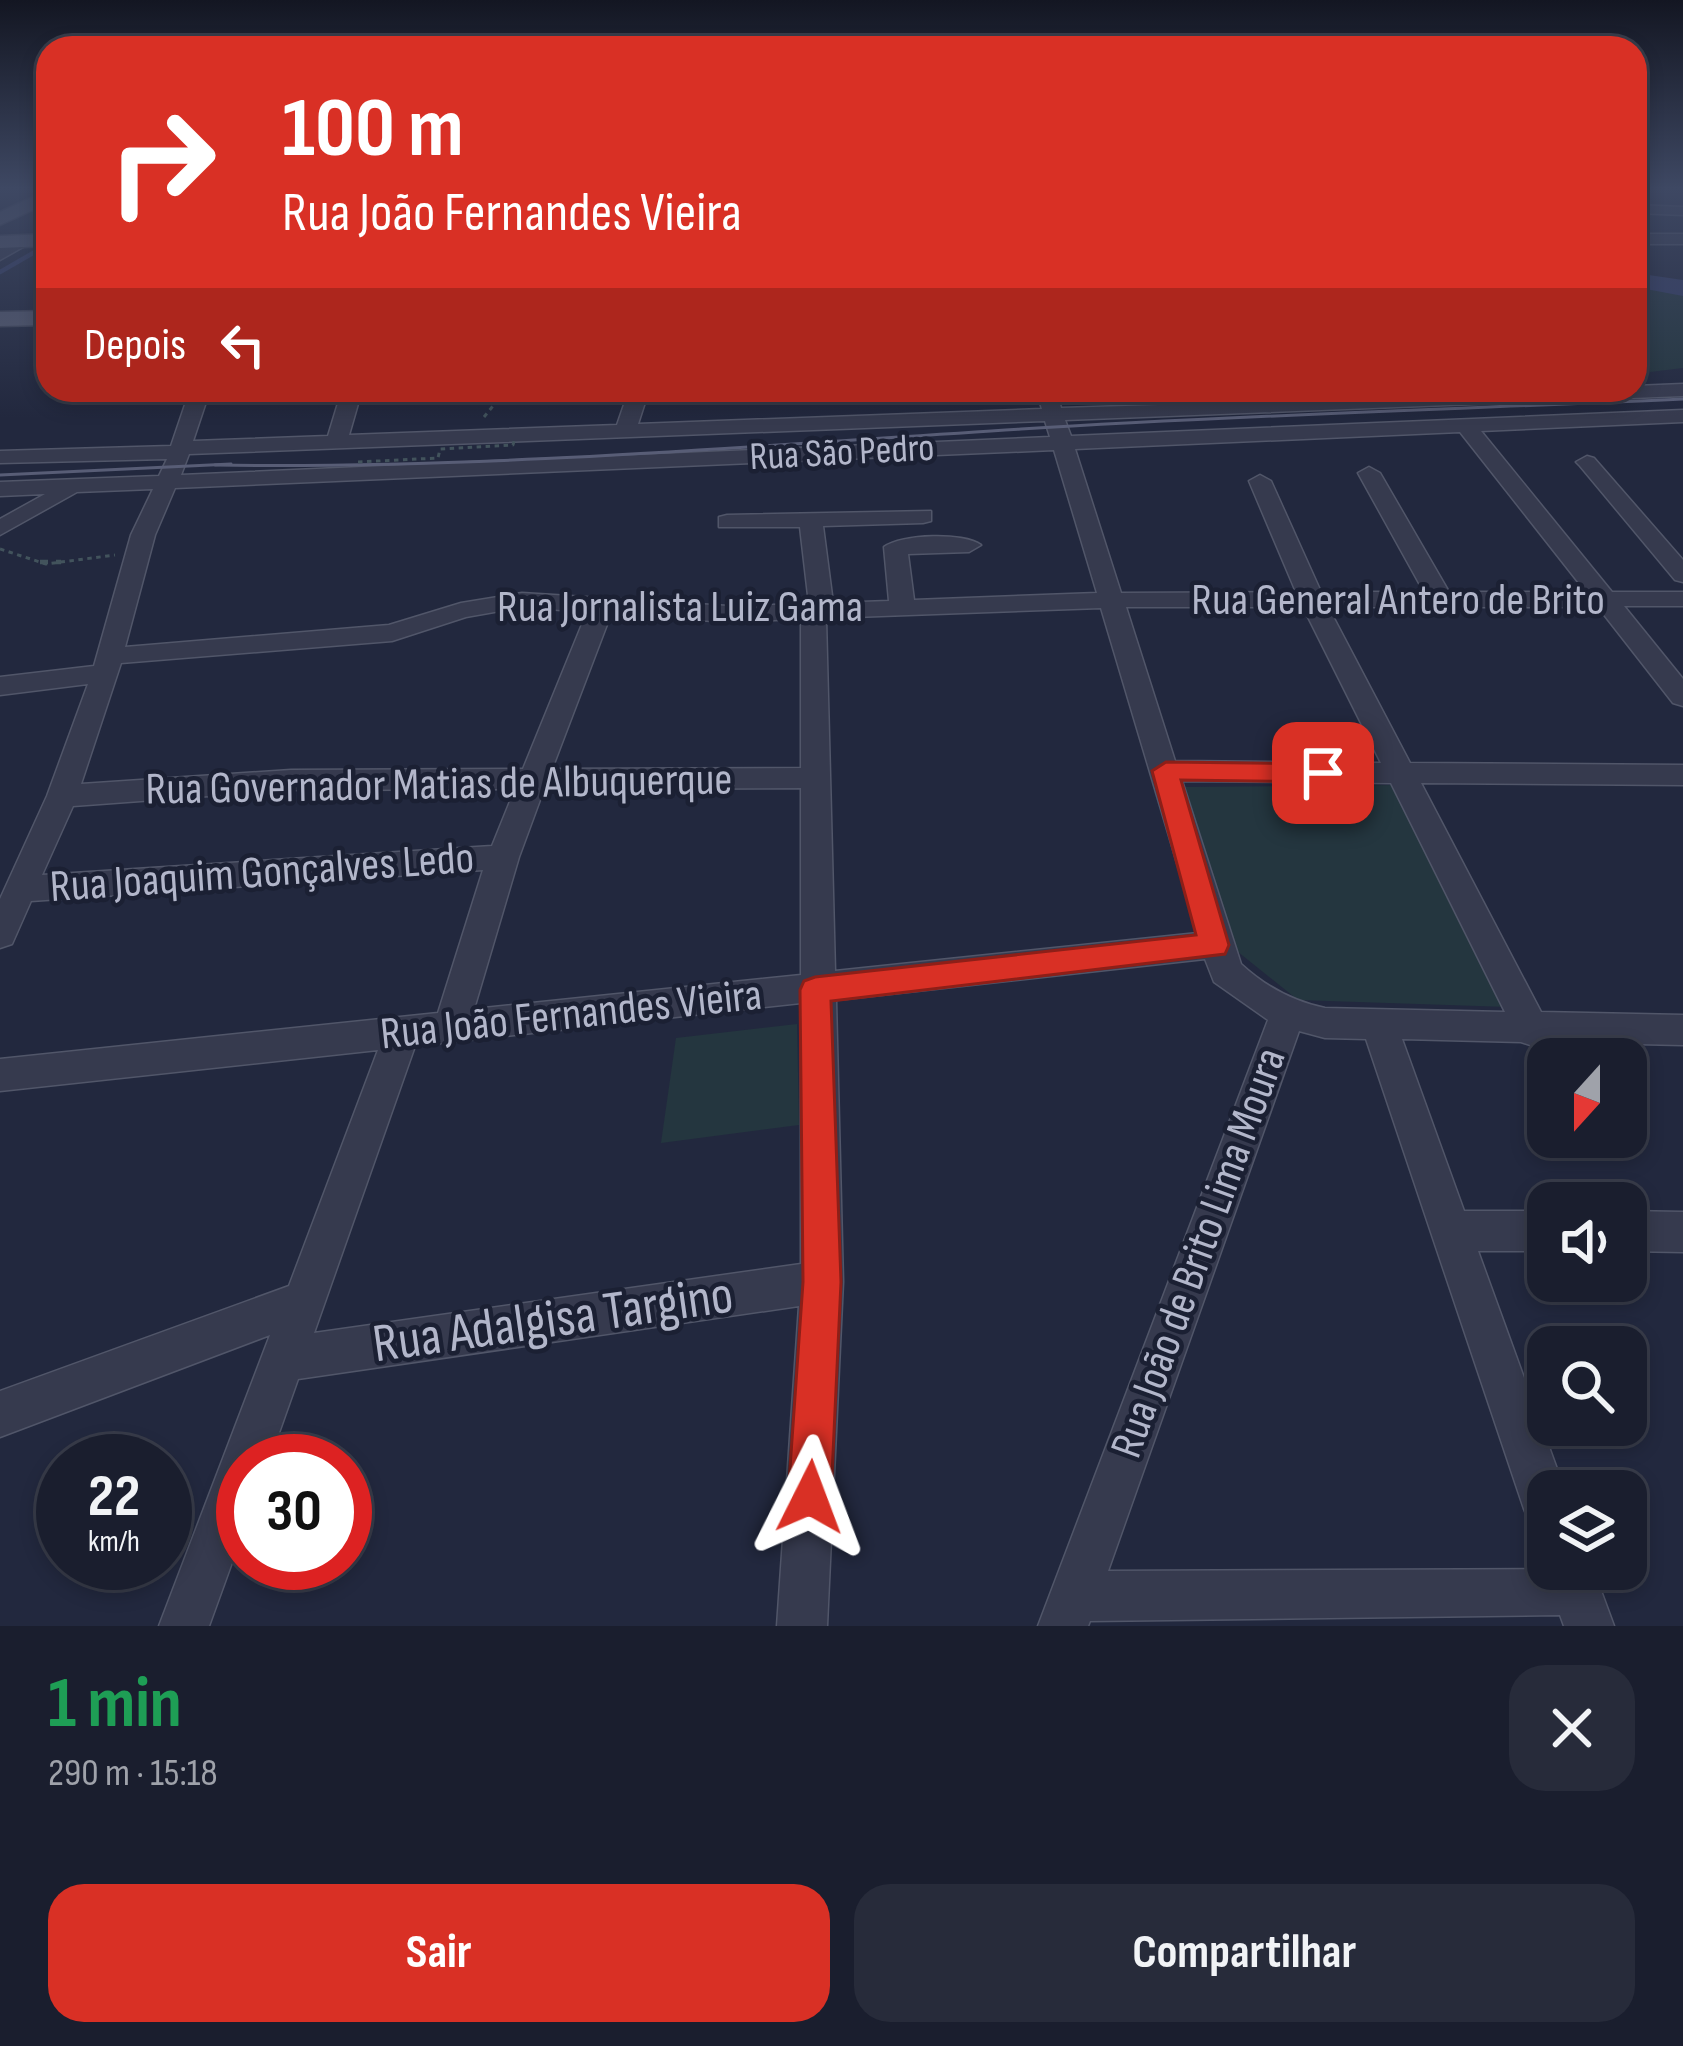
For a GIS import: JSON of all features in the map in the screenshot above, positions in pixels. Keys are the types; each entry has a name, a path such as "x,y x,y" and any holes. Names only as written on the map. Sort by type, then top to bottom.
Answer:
{"main road":[{"path":"0,319 36,318"}],"street":[{"name":"Rua São Pedro","path":"1647,390 1683,390"},
{"path":"0,934 62,796 107,665 138,552 196,402"},
{"path":"337,441 348,402"},
{"path":"626,429 635,402"},
{"name":"Rua São Pedro","path":"0,457 174,463 1297,402"},
{"name":"Rua São Pedro","path":"0,489 74,487 174,463 337,441 1052,418 1464,423 1683,416"},
{"name":"Rua João de Brito Lima Moura","path":"1052,418 1166,771 1214,945 1226,972 1252,997 1287,1016 1068,1611"},
{"path":"1464,423 1683,698"},
{"path":"1587,462 1683,575"},
{"path":"1369,472 1441,600"},
{"path":"1260,481 1312,600 1533,1030"},
{"path":"0,528 74,487"},
{"path":"727,522 923,516"},
{"path":"802,1626 822,1282 815,990 818,610 811,523"},
{"path":"902,608 896,547 969,545"},
{"name":"Rua General Antero de Brito","path":"1112,600 1683,599"},
{"name":"Rua Jornalista Luiz Gama","path":"0,686 107,665 392,633 461,610 522,600 603,603 687,614 1112,600"},
{"path":"451,1028 503,857 603,603"},
{"path":"1166,771 1683,775"},
{"name":"Rua Governador Matias de Albuquerque","path":"62,796 291,780 816,778"},
{"name":"Rua Joaquim Gonçalves Ledo","path":"22,889 503,857"},
{"name":"Rua João Fernandes Vieira","path":"0,1075 1214,945"},
{"path":"1287,1016 1380,1028 1683,1030"},
{"path":"1380,1028 1535,1470"},
{"path":"256,1434 402,1032"},
{"path":"1452,1231 1527,1232"},
{"path":"1647,1232 1683,1232"},
{"name":"Rua Adalgisa Targino","path":"284,1359 822,1282"},
{"path":"0,1414 305,1301"},
{"path":"184,1626 216,1540"},
{"path":"1068,1611 1578,1595"}],"path":[{"path":"470,436 497,402"},
{"path":"358,462 438,458 440,449 513,445 514,441"},
{"path":"0,549 46,564 138,552"}],"shaded area":[{"path":"1647,282 1683,286 1683,368 1650,372"},
{"path":"1401,785 1508,1007 1298,1000 1227,943 1183,787"},
{"path":"797,1024 799,1125 661,1143 676,1038"}],"waterway":[{"path":"0,272 11,266"},
{"path":"1647,282 1683,288"}],"tram line":[{"path":"1647,400 1683,399"},
{"path":"215,465 518,460 1104,424 1610,402"},
{"path":"0,475 231,464"}],"route":[{"path":"810,1497 822,1282 815,990 1214,945 1166,771 1323,773"}]}
